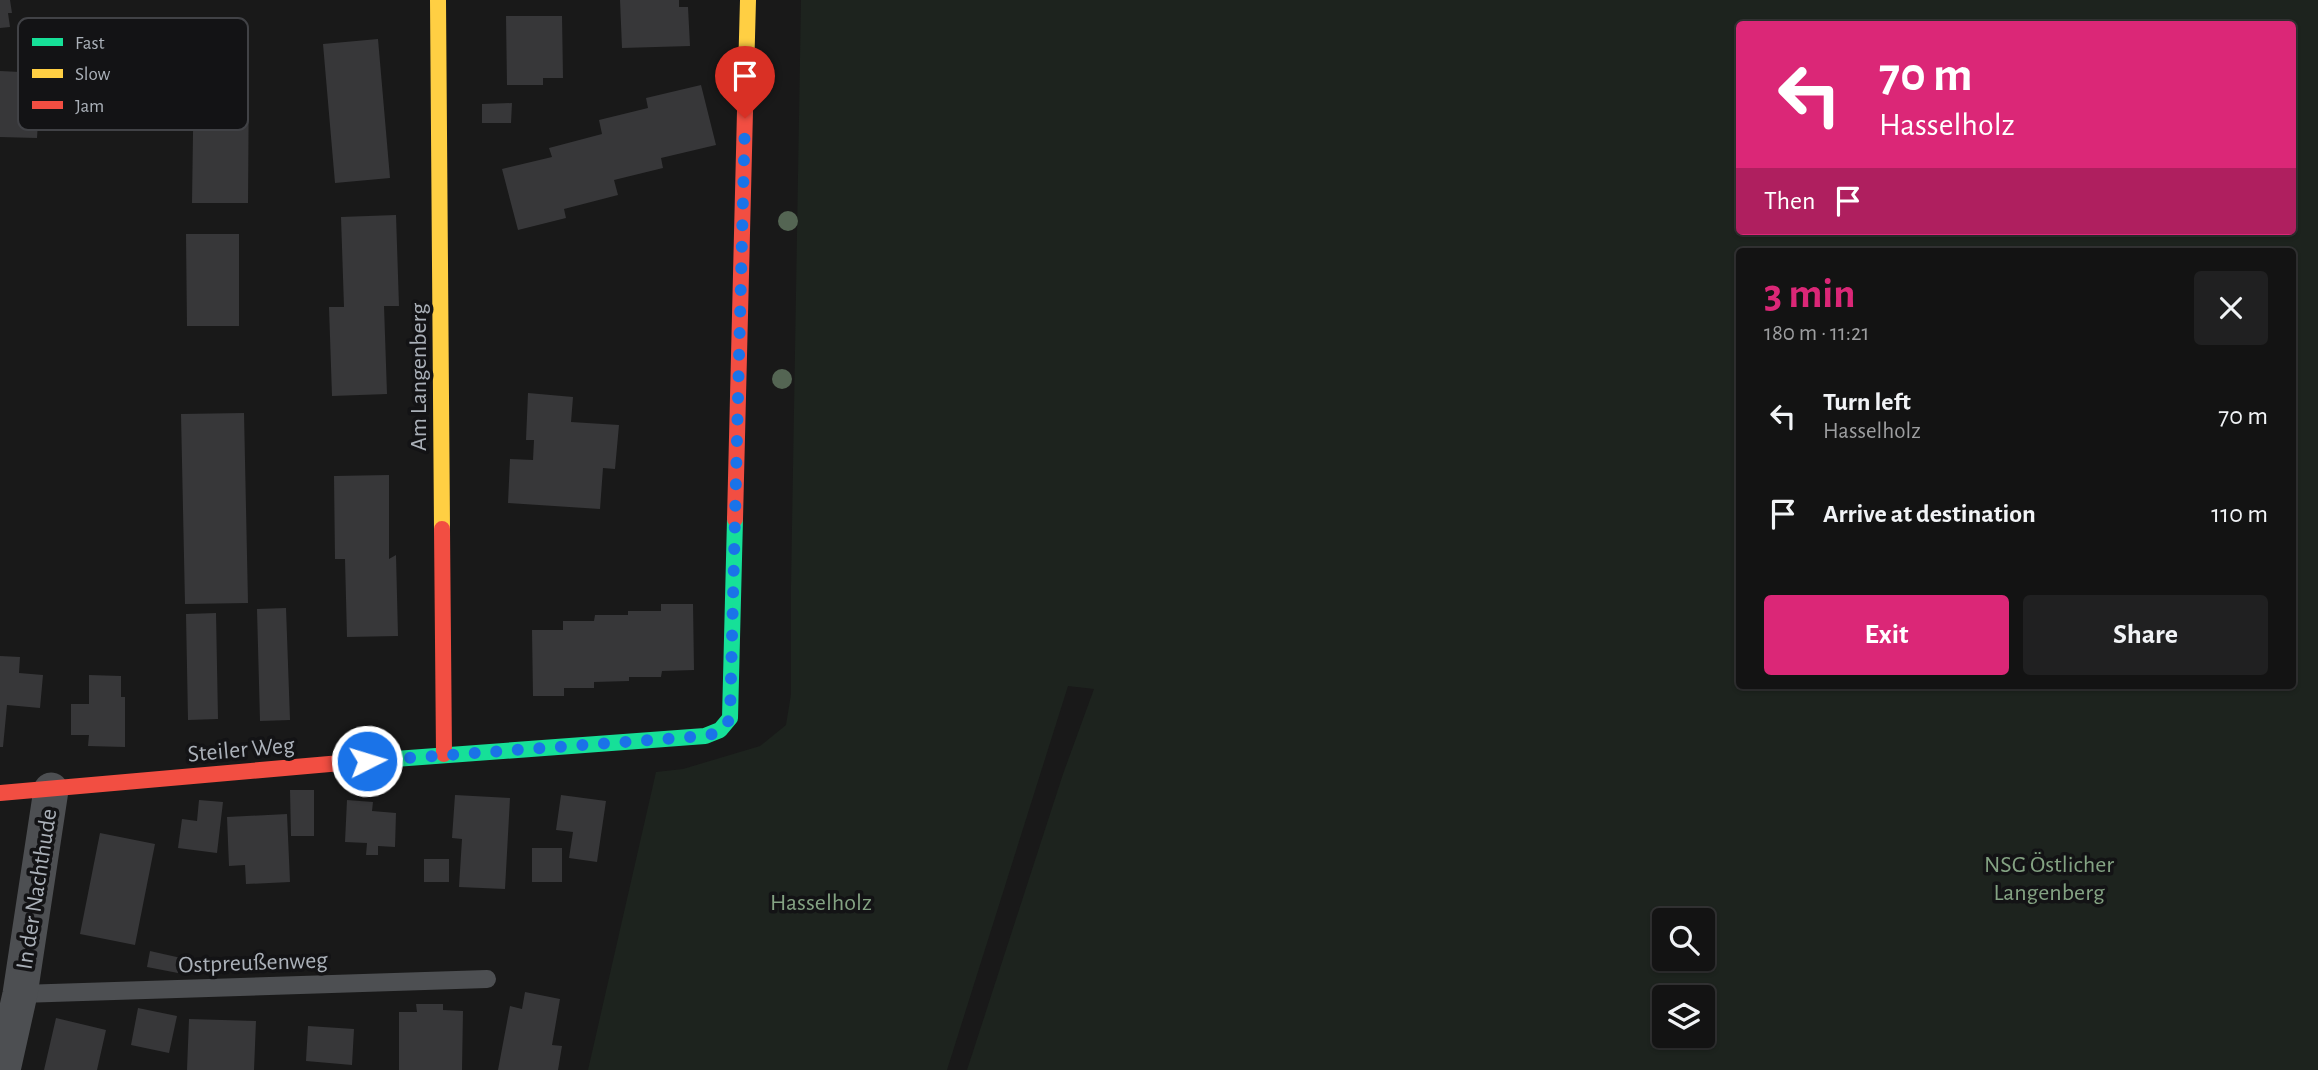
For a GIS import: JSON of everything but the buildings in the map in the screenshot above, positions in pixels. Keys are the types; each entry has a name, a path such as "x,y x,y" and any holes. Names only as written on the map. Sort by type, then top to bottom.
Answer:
{"street":[{"name":"Am Langenberg","path":"438,0 444,754"},
{"name":"Steiler Weg","path":"0,793 444,754 705,736 717,733 726,726 730,718 748,0"},
{"name":"In der Nachthude","path":"3,1070 20,994 51,790"}],"lane":[{"name":"Ostpreußenweg","path":"20,994 487,979"}],"green space":[{"path":"801,0 2318,0 2318,1070 967,1070 1063,774 1094,689 1068,686 947,1070 588,1070 656,772 683,769 760,746 786,725 791,694"}],"traffic: fast":[{"path":"341,763 705,736 720,730 730,718 735,519"}],"traffic: slow":[{"path":"438,0 442,529"},
{"path":"745,111 748,0"}],"traffic: jam":[{"path":"735,519 745,111"},
{"path":"442,529 444,754"},
{"path":"0,793 341,763"}],"route":[{"path":"367,761 705,736 717,733 726,726 730,718 745,118"}],"park label":[{"name":"NSG Östlicher Langenberg","path":"2049,878"},
{"name":"Hasselholz","path":"821,902"}]}
